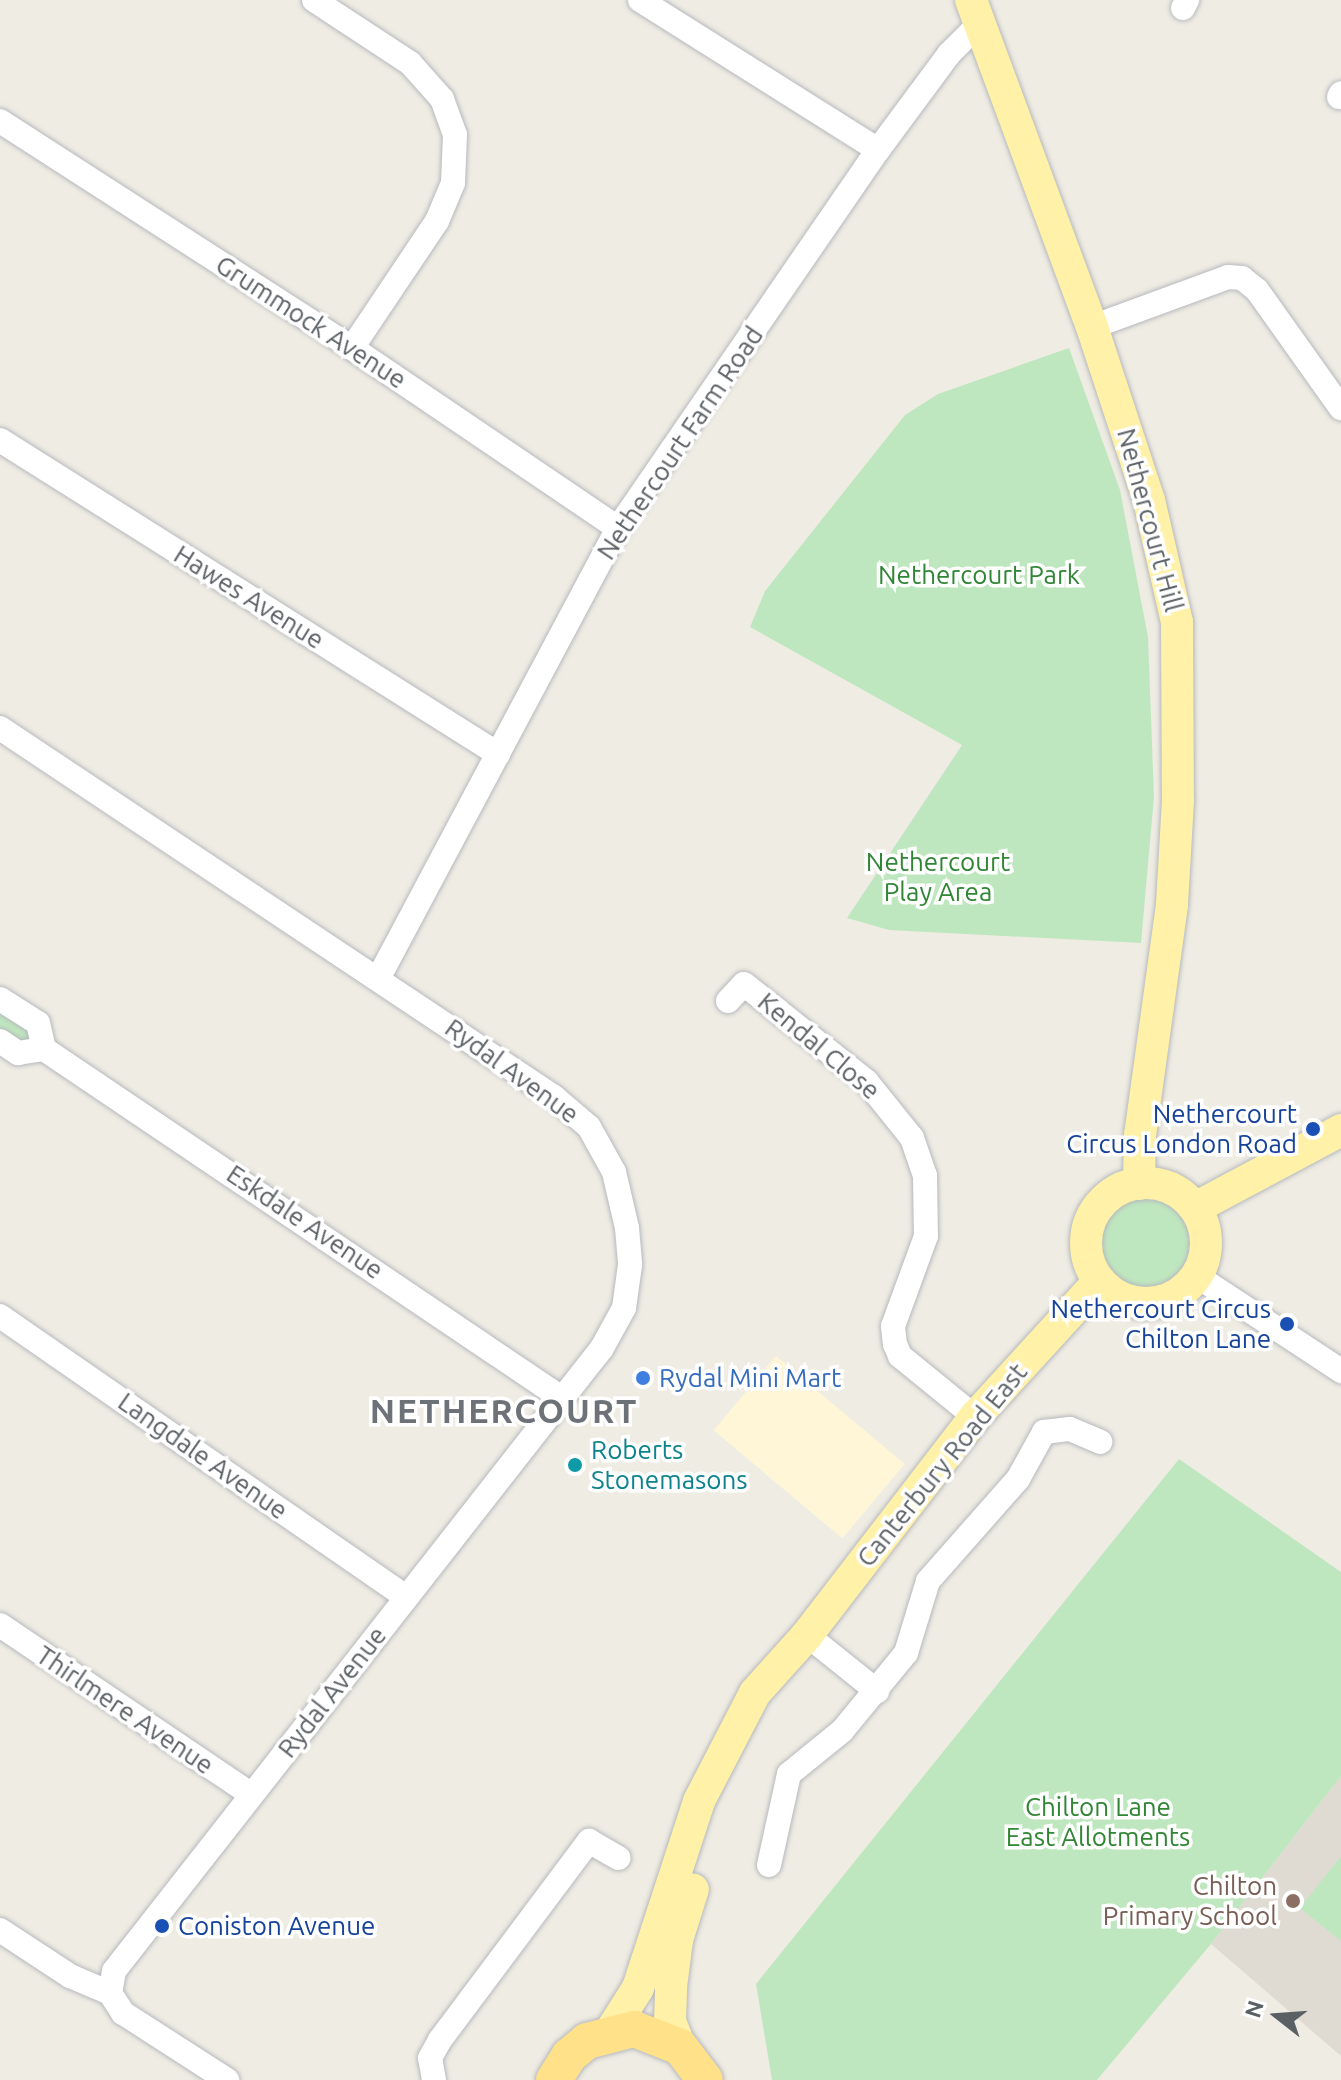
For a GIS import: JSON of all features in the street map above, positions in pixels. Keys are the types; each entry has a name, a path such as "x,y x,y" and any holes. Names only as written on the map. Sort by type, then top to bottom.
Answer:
{"highway":[{"path":"554,2080 569,2056 610,2032 646,2032 680,2047 705,2080"}],"main road":[{"name":"Nethercourt Hill","path":"975,11 1092,327 1149,500 1177,622 1172,905 1140,1135 1139,1184"},
{"path":"1195,1208 1341,1130"},
{"path":"1139,1184 1170,1188 1195,1208 1206,1242 1197,1276 1183,1291 1145,1303 1124,1299 1099,1281 1087,1254 1092,1217 1117,1192 1139,1184"},
{"name":"Canterbury Road East","path":"610,2032 638,1988 699,1801 735,1724 755,1693 799,1644 975,1417 1099,1281"},
{"name":"Canterbury Road East","path":"680,2047 670,2021 677,1940 717,1813 799,1644"}],"street":[{"path":"314,0 410,63 442,99 455,135 453,183 437,221 352,348"},
{"path":"640,0 878,150"},
{"name":"Nethercourt Farm Road","path":"379,977 618,528 878,150 949,54 975,11"},
{"name":"Grummock Avenue","path":"0,121 352,348 618,528"},
{"path":"1092,327 1228,277 1242,278 1257,290 1341,408"},
{"name":"Hawes Avenue","path":"0,440 498,754"},
{"name":"Rydal Avenue","path":"0,728 379,977 554,1097 589,1127 614,1172 628,1241 624,1308 619,1323 563,1399 114,1971 110,1993"},
{"name":"Kendal Close","path":"728,1001 744,984 867,1082 912,1138 925,1175 926,1236 893,1326 895,1344 900,1356 975,1417"},
{"name":"Eskdale Avenue","path":"0,999 38,1023 44,1049"},
{"name":"Eskdale Avenue","path":"0,1041 18,1053 44,1049 563,1399"},
{"path":"1197,1276 1341,1371"},
{"name":"Langdale Avenue","path":"0,1316 406,1597"},
{"path":"769,1865 789,1774 842,1731 906,1653 928,1581 1018,1479 1044,1432 1070,1429 1100,1442"},
{"name":"Thirlmere Avenue","path":"0,1625 251,1794"},
{"path":"799,1644 877,1691"},
{"path":"434,2080 430,2058 440,2040 589,1841 618,1858"},
{"path":"0,1930 70,1976 110,1993 123,2013 227,2080"}],"shaded area":[{"path":"776,1356 905,1464 842,1538 714,1430"},
{"name":"Chilton Primary School","path":"1341,1776 1341,2056 1211,1944"}],"green space":[{"name":"Nethercourt Park","path":"1069,348 1120,490 1148,637 1154,797 1141,943 889,930 847,918 962,745 750,627 765,591 905,415 938,394"},
{"path":"0,1009 33,1030 31,1047 0,1032"},
{"path":"1145,1199 1170,1207 1182,1219 1190,1244 1182,1269 1170,1281 1145,1289 1120,1281 1108,1269 1100,1244 1108,1219 1120,1207"},
{"name":"Chilton Lane East Allotments","path":"1179,1459 1341,1572 1341,1776 1211,1944 1097,2080 772,2080 756,1984"},
{"path":"1341,1856 1341,1941 1300,1908"}],"place":[{"name":"Nethercourt Circus London Road","path":"1313,1129"},
{"name":"Nethercourt Circus Chilton Lane","path":"1287,1324"},
{"name":"Rydal Mini Mart","path":"643,1378"},
{"name":"Roberts Stonemasons","path":"575,1465"},
{"name":"Chilton Primary School","path":"1293,1901"},
{"name":"Coniston Avenue","path":"162,1926"}],"district":[{"name":"NETHERCOURT","path":"504,1411"}],"park label":[{"name":"Nethercourt Play Area","path":"938,877"}]}
